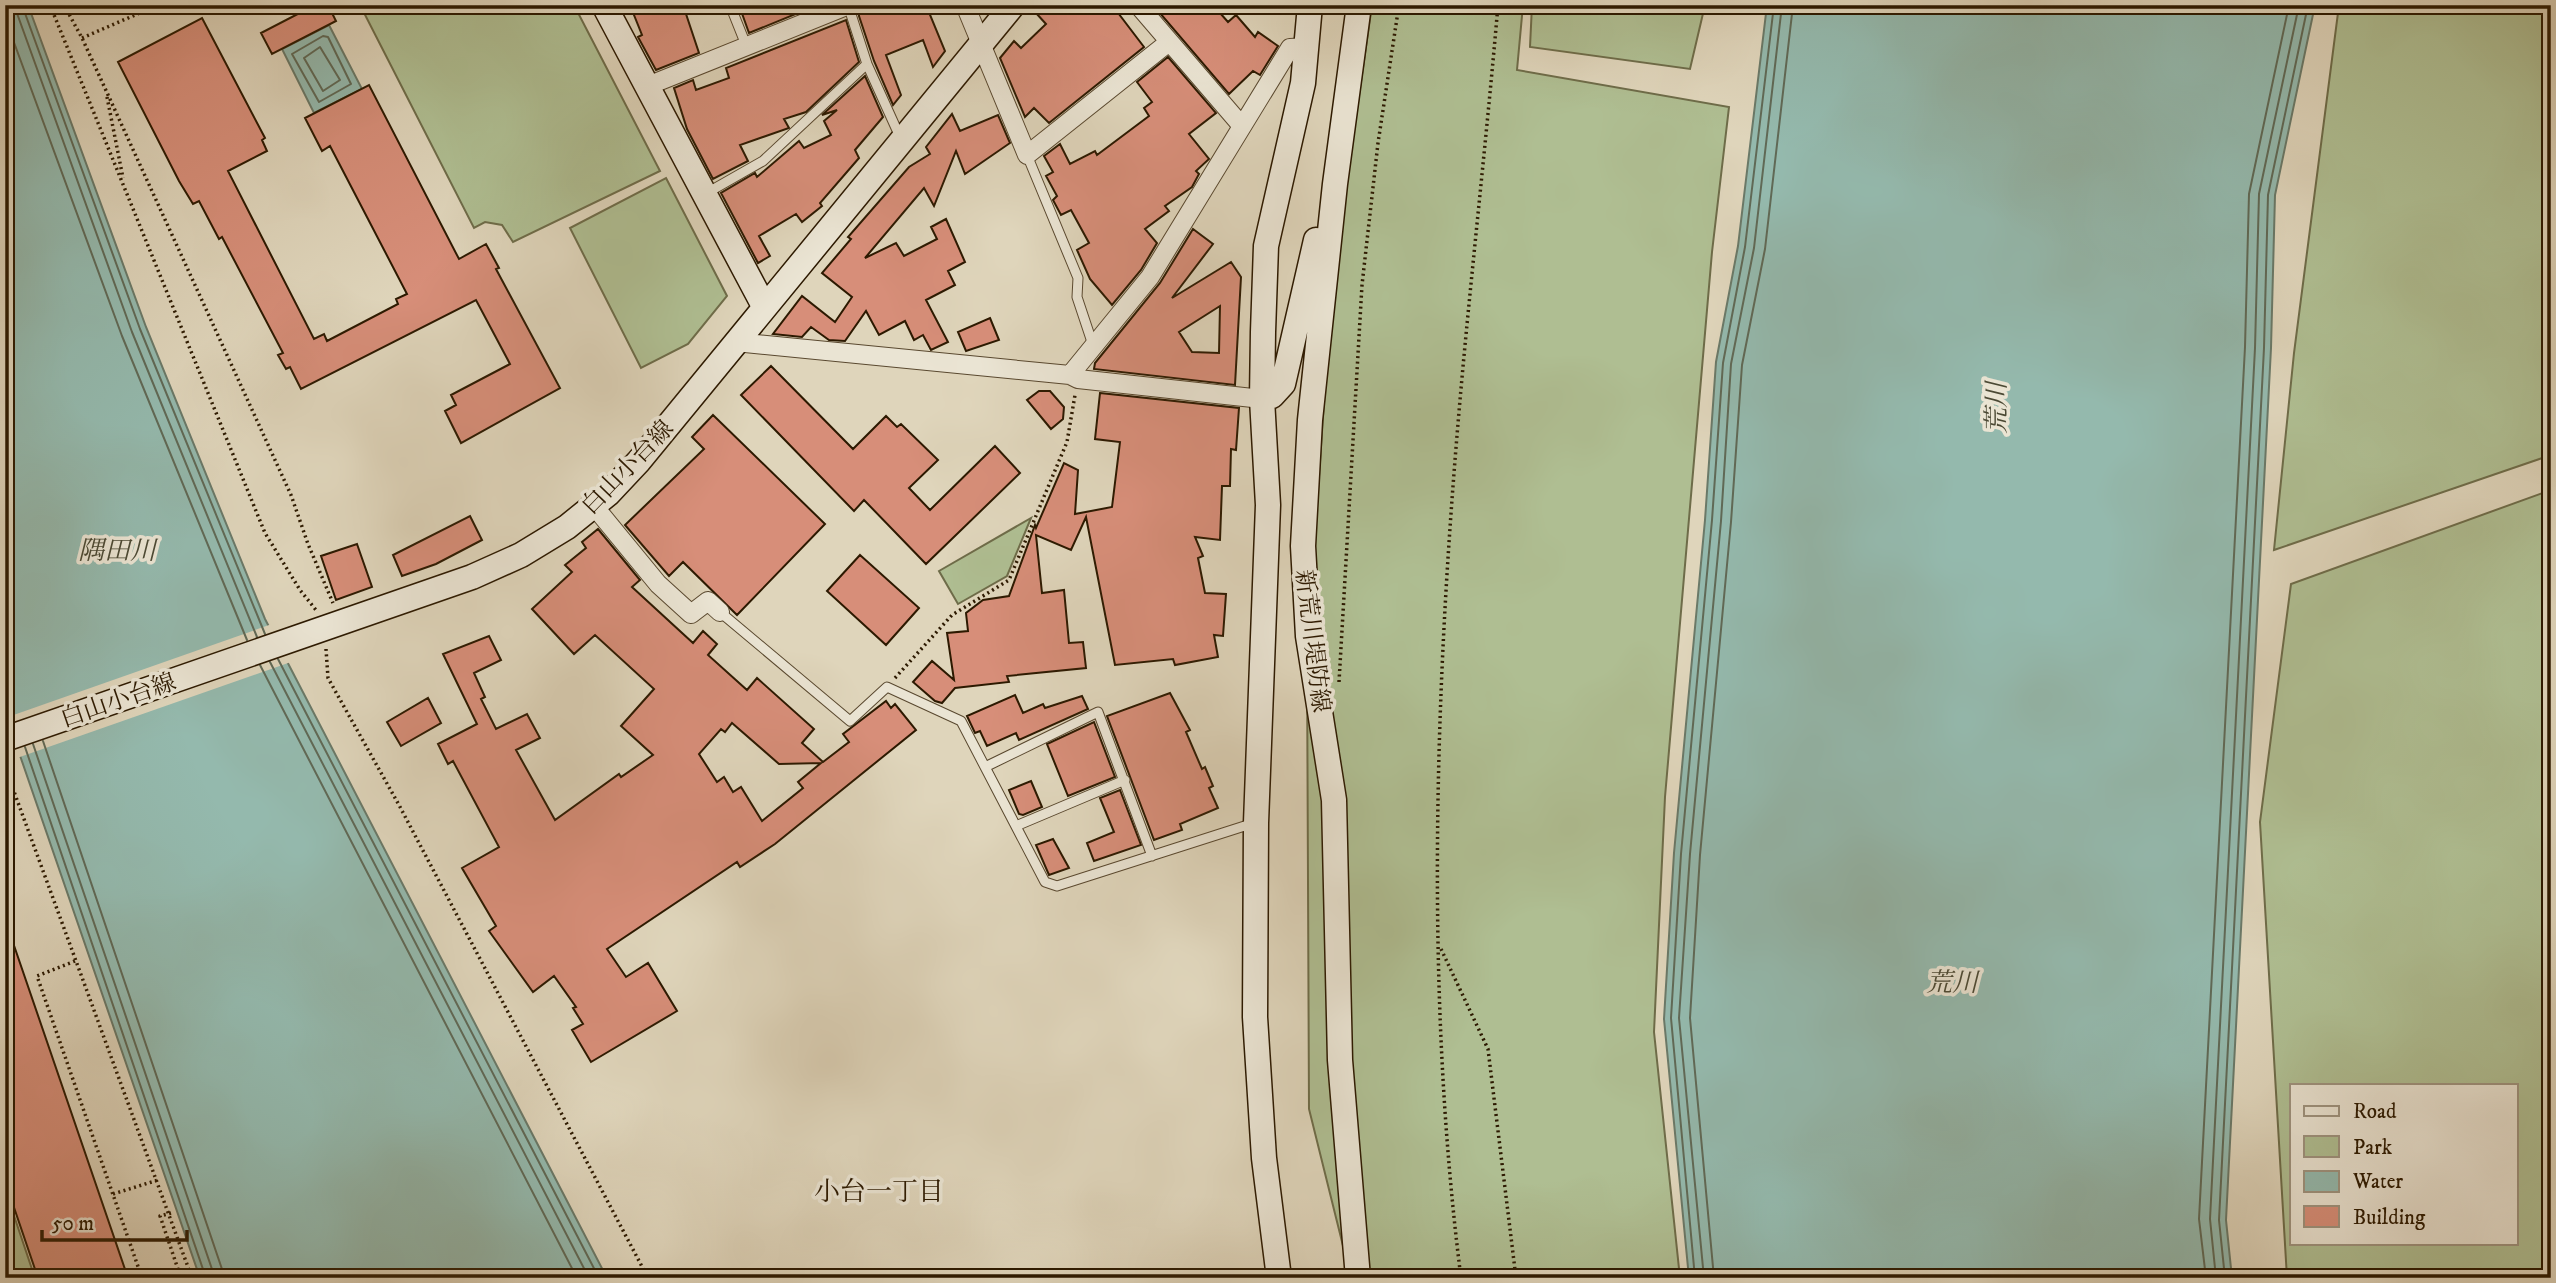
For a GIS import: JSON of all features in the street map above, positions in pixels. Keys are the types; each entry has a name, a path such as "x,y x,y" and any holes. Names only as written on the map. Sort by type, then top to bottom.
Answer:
{"main road":[{"path":"604,5 645,87 764,306"},
{"name":"白山小台線","path":"5,738 324,627 416,598 522,555 594,506 639,461 900,139 1013,5"},
{"name":"新荒川堤防線","path":"1279,1278 1264,1158 1255,1017 1256,823 1268,505 1262,399 1266,246 1303,83 1310,5"},
{"name":"新荒川堤防線","path":"1358,1278 1340,1060 1334,800 1308,636 1303,575 1310,420 1335,184 1359,5"},
{"path":"1262,399 1272,396 1283,384 1316,237 1335,184"}],"street":[{"path":"645,87 848,5"},
{"path":"965,5 1027,155 1169,42"},
{"path":"1138,5 1241,125"},
{"path":"1074,377 1093,345 1150,277 1201,198 1241,125 1290,48 1307,47"},
{"path":"736,342 1262,399"},
{"path":"594,506 658,584 691,614 708,601 720,612"}],"lane":[{"path":"730,5 746,45"},
{"path":"848,5 867,64 900,139"},
{"path":"703,195 762,161 867,64"},
{"path":"1027,155 1078,278 1077,297 1093,345"},
{"path":"720,612 850,721 887,687 961,721 1045,883 1057,886 1256,823"},
{"path":"985,767 1098,712 1152,856"},
{"path":"1016,826 1125,780"}],"path":[{"path":"50,5 265,533 324,627 328,678 399,805 648,1278"},
{"path":"64,5 82,38 291,495 335,607"},
{"path":"82,38 158,5"},
{"path":"1338,688 1362,285 1399,5"},
{"path":"1461,1278 1449,1166 1440,945 1441,695 1450,532 1499,5"},
{"path":"106,91 125,189"},
{"path":"887,687 952,615 1009,580 1067,442 1074,377"},
{"path":"5,767 171,1213 192,1278"},
{"path":"1440,945 1488,1049 1516,1278"},
{"path":"75,961 37,976 142,1278"},
{"path":"113,1194 158,1180"},
{"path":"171,1213 160,1216 181,1278"}],"green space":[{"path":"360,5 574,5 660,171 513,242 502,225 485,222 474,228"},
{"path":"1372,5 1523,5 1517,70 1729,107 1712,252 1665,797 1654,1032 1680,1278 1351,1278 1309,1109 1307,655 1332,283"},
{"path":"1532,5 1705,5 1690,69 1530,47"},
{"path":"2339,5 2551,5 2551,455 2274,550 2294,353"},
{"path":"666,178 727,296 688,344 641,368 570,228"},
{"path":"2551,490 2551,1278 2287,1278 2260,822 2291,584"},
{"path":"1031,518 1007,576 958,604 939,571"},
{"path":"5,1189 35,1278 5,1278"}],"water":[{"name":"隅田川","path":"5,5 28,5 146,327 265,619 607,1278 200,1278 5,712"},
{"name":"荒川","path":"1767,5 2315,5 2275,195 2271,348 2226,1220 2232,1278 1689,1278 1664,1019 1674,853 1705,520 1716,362 1738,246"},
{"path":"329,25 362,89 314,113 282,49"}],"pier":[{"path":"272,624 291,662 17,758 5,718"}],"building":[{"path":"315,5 328,5 336,21 272,54 261,33"},
{"path":"630,5 683,5 699,53 656,70 638,37 642,35"},
{"path":"739,5 807,5 808,9 749,33"},
{"path":"871,5 926,5 945,51 933,67 923,40 886,55 901,95 893,105 859,16 859,10"},
{"path":"1045,5 1112,5 1144,47 1049,123 1034,108 1025,117 1000,58 1014,41 1021,48 1046,24 1036,13"},
{"path":"1153,5 1213,5 1228,22 1236,15 1255,37 1258,32 1278,46 1260,75 1253,71 1229,94"},
{"path":"202,18 265,138 262,140 267,151 228,171 314,339 324,334 327,341 398,304 396,299 407,294 330,146 322,151 305,118 369,85 459,259 486,244 499,268 496,269 560,388 461,443 445,411 456,405 451,395 510,364 476,300 301,389 290,367 286,369 278,355 283,353 222,237 219,239 199,201 193,204 179,181 118,62"},
{"path":"846,20 859,62 806,112 784,119 789,128 740,145 748,161 713,179 687,129 674,88 693,80 696,90 729,78 726,68"},
{"path":"1168,57 1216,113 1189,134 1209,159 1196,171 1199,174 1192,187 1165,206 1169,211 1145,229 1157,243 1141,270 1112,305 1090,279 1077,250 1089,243 1071,210 1061,215 1053,200 1057,196 1046,176 1053,172 1044,156 1060,144 1070,164 1095,151 1097,155 1149,116 1144,108 1152,102 1137,82"},
{"path":"865,76 883,117 855,150 859,158 820,203 822,206 802,222 796,214 759,236 770,256 758,263 721,193 755,173 757,177 799,141 804,148 831,135 824,121 837,110 822,115"},
{"path":"952,114 960,131 998,115 1010,143 965,174 956,151 934,206 924,188 865,258 896,243 904,256 937,239 931,227 946,219 965,262 948,271 955,285 926,300 948,342 931,350 923,335 914,340 905,321 879,335 866,311 845,341 829,340 811,327 802,337 773,334 802,296 835,322 852,297 822,273 851,239 848,237 909,167 930,154 926,147"},
{"path":"1193,229 1213,244 1172,298 1231,262 1241,277 1235,385 1094,369 1095,363 1160,283","holes":["1220,306 1219,353 1192,352 1179,332"]},
{"path":"990,318 999,340 966,351 958,332"},
{"path":"771,366 853,449 886,416 897,427 901,424 938,460 909,488 930,510 995,446 1020,473 926,564 864,500 854,511 741,395"},
{"path":"1039,391 1050,391 1064,407 1063,419 1051,429 1027,400"},
{"path":"1100,393 1239,408 1236,450 1231,449 1230,486 1222,486 1220,540 1195,537 1203,556 1198,558 1205,593 1226,594 1223,636 1214,635 1218,657 1175,665 1173,659 1115,665 1086,517 1071,550 1036,535 1042,593 1064,590 1069,643 1083,642 1086,668 1007,676 1009,682 955,688 942,703 935,701 913,682 932,661 954,680 947,633 968,631 966,613 983,600 1009,596 1035,525 1036,528 1064,463 1078,470 1075,514 1112,507 1120,442 1095,439"},
{"path":"713,415 825,524 737,615 683,562 669,576 625,525 704,449 692,437"},
{"path":"470,516 482,540 436,564 402,576 393,555"},
{"path":"598,529 640,580 632,587 693,643 703,631 717,644 708,655 747,690 757,678 814,729 802,743 823,762 849,742 843,734 886,701 891,708 895,704 916,730 775,844 740,867 737,862 607,949 626,977 648,963 677,1011 591,1062 572,1030 583,1024 573,1008 576,1007 554,976 533,992 489,931 496,926 462,868 499,847 453,761 448,764 438,744 477,724 443,654 489,636 501,660 474,673 485,697 481,699 496,729 527,714 540,738 516,750 555,820 619,774 621,777 653,755 621,726 654,689 595,635 574,654 532,609 572,572 565,565 586,548 582,542","holes":["732,723 779,764 821,763 798,782 803,788 762,821 741,787 733,792 724,777 717,782 699,754 721,729 725,732"]},
{"path":"357,544 372,587 336,600 321,556"},
{"path":"860,555 919,608 886,645 827,591"},
{"path":"1170,693 1190,730 1186,732 1202,769 1205,767 1213,786 1209,788 1218,808 1180,824 1182,830 1154,840 1107,716"},
{"path":"1015,695 1023,713 1043,704 1045,708 1082,696 1088,709 1019,740 1016,733 987,746 980,731 975,733 967,716"},
{"path":"428,698 441,723 401,746 387,722"},
{"path":"1094,722 1115,777 1068,796 1047,744"},
{"path":"1031,781 1042,807 1023,815 1019,814 1009,790"},
{"path":"1120,790 1141,845 1094,861 1087,843 1114,832 1100,798"},
{"path":"1053,839 1069,868 1049,875 1036,845"},
{"path":"8,928 128,1278 38,1278 5,1181 5,929"}],"district":[{"name":"小台一丁目","path":"879,1191"}]}
